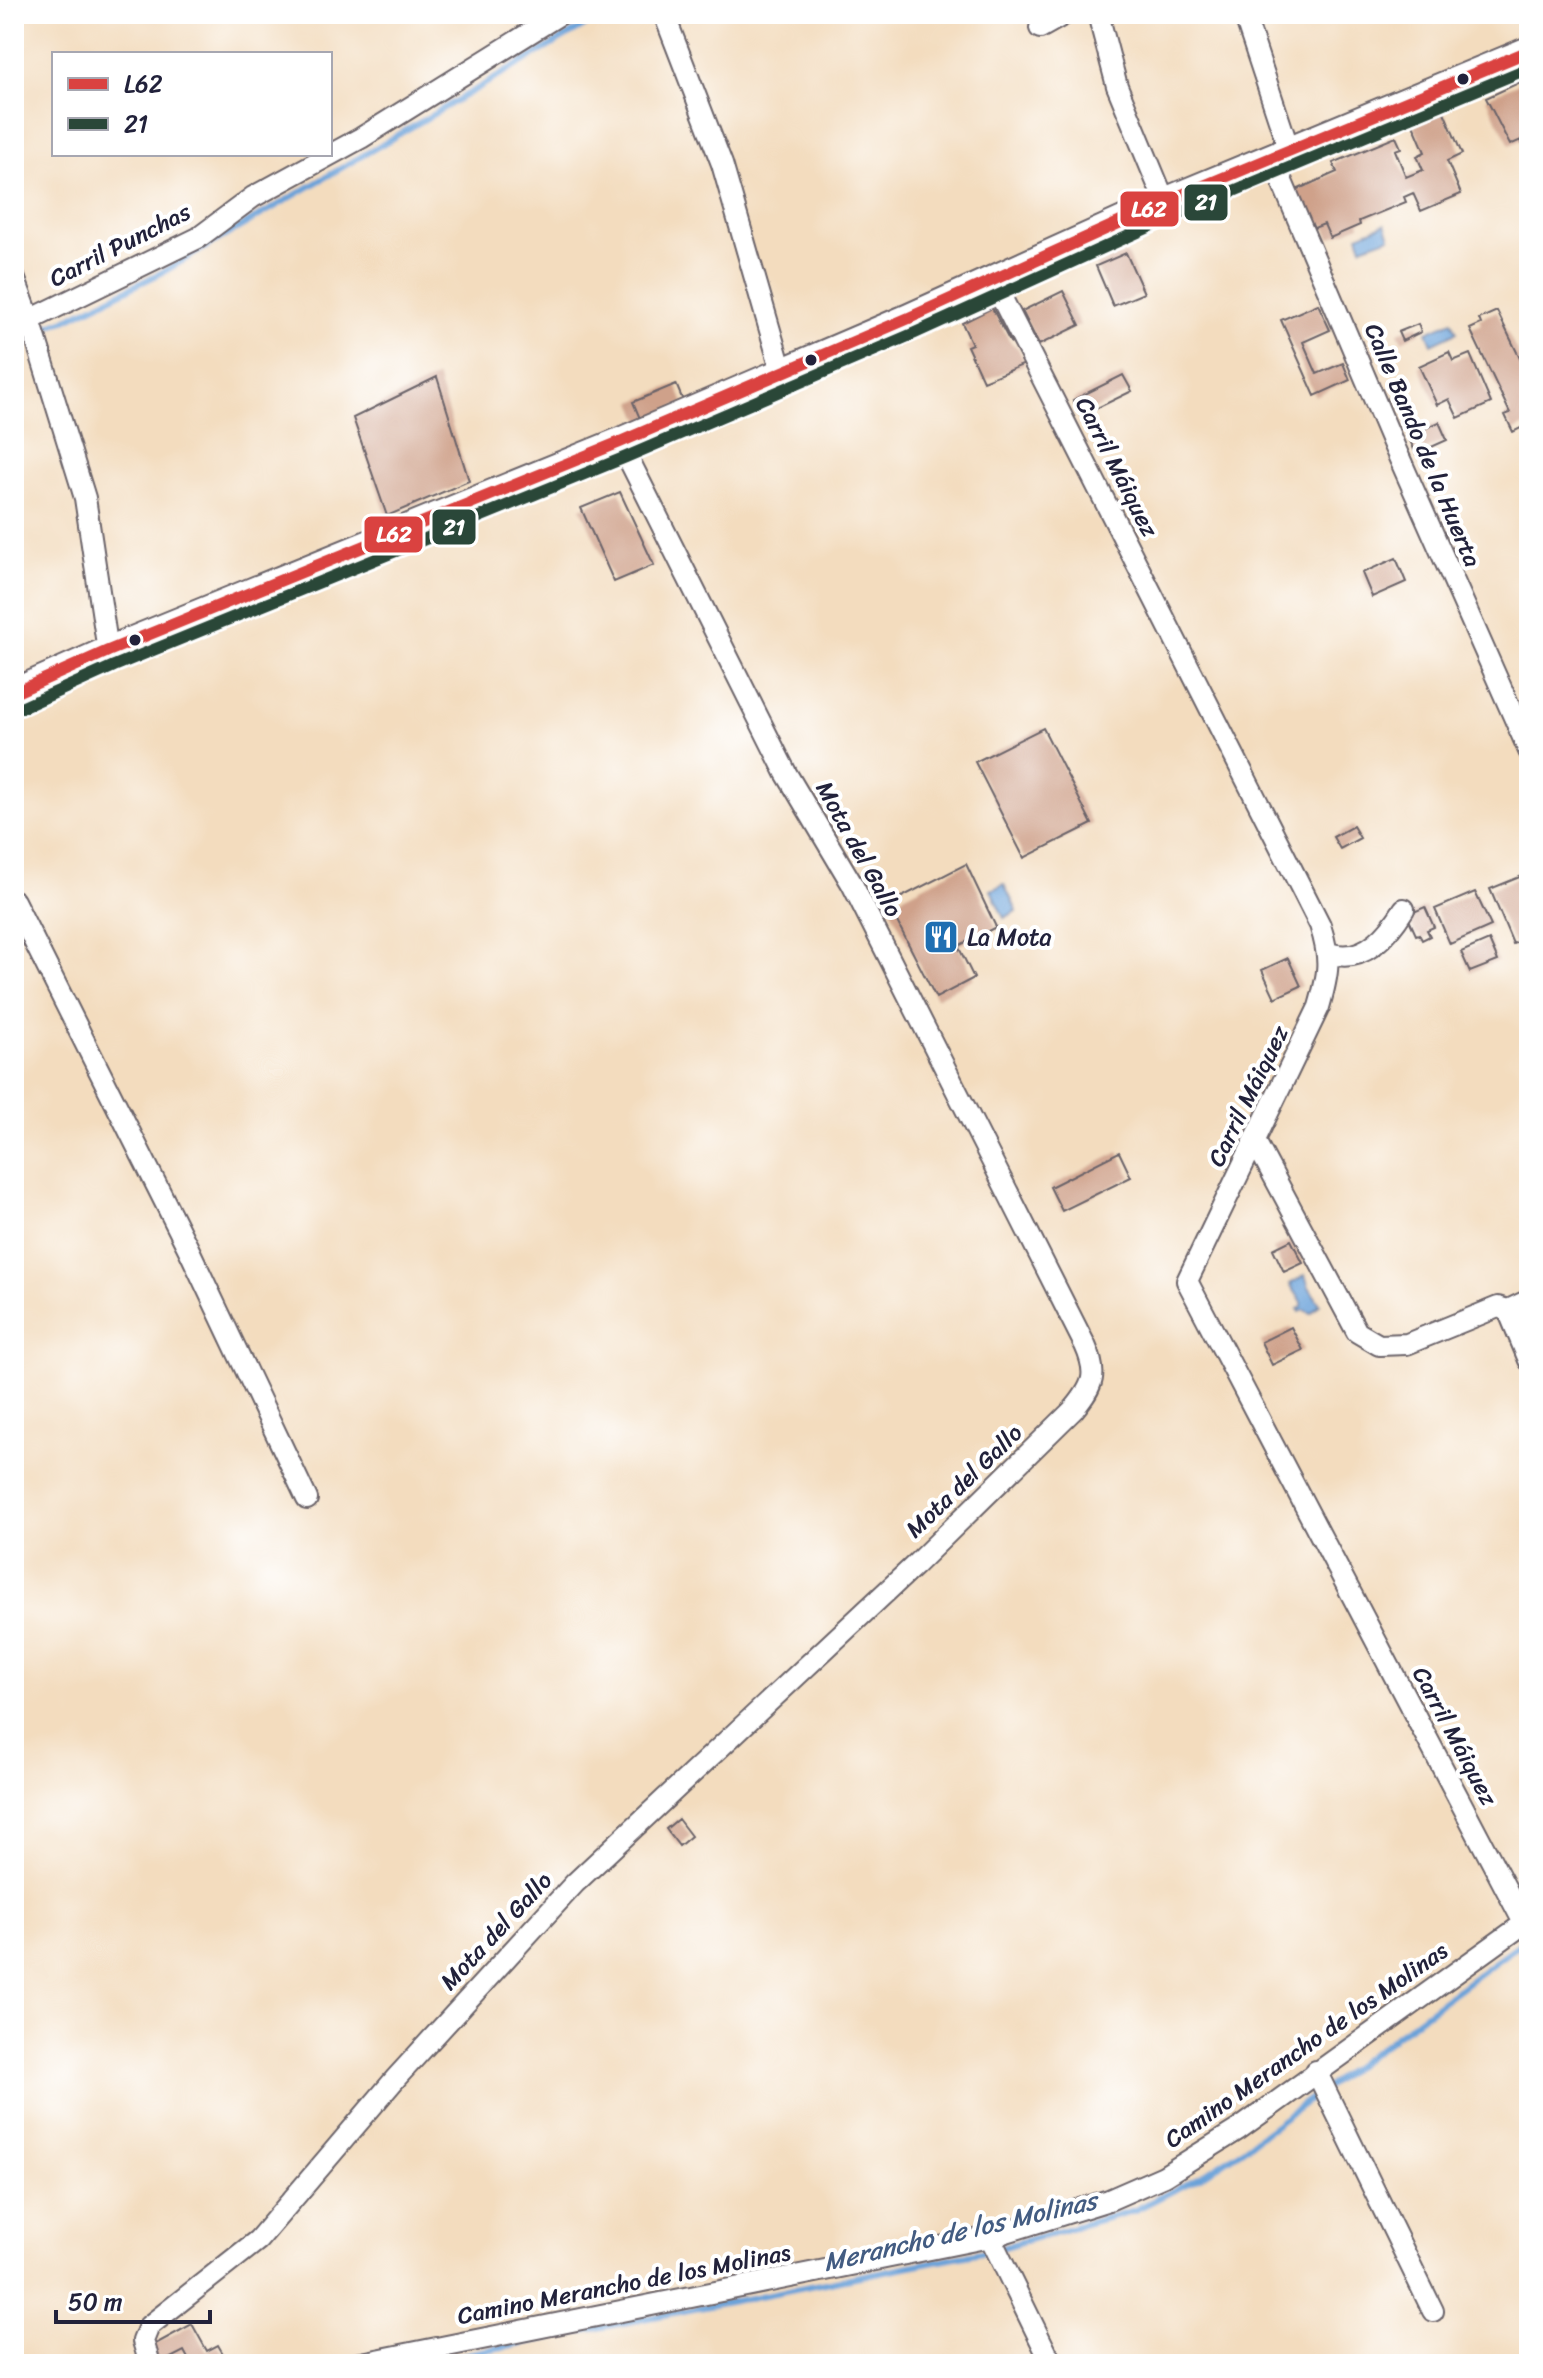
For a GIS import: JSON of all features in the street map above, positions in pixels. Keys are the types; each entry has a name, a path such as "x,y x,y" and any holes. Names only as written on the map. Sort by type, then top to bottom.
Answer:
{"main road":[{"path":"14,693 108,651 620,442 993,281 1165,202 1529,51"}],"street":[{"name":"Carril Punchas","path":"332,154 560,14"},
{"path":"664,14 722,164 782,372"},
{"path":"1040,28 1065,14"},
{"path":"1098,14 1117,86 1165,202"},
{"name":"Calle Bando de la Huerta","path":"1244,14 1280,154 1401,463 1529,751"},
{"name":"Carril Punchas","path":"14,277 33,327 198,238 253,197 328,156"},
{"name":"Carril Máiquez","path":"993,281 1320,925 1329,953 1327,980 1319,1007 1187,1281 1526,1922"},
{"path":"33,327 85,498 108,651"},
{"name":"Mota del Gallo","path":"150,2364 143,2341 149,2326 258,2240 396,2078 575,1883 915,1565 1074,1409 1088,1392 1093,1379 1093,1362 1085,1345 852,884 786,773 620,442"},
{"path":"14,901 189,1250 307,1499"},
{"path":"1329,953 1341,958 1369,949 1394,926 1404,909"},
{"path":"1255,1141 1357,1332 1379,1345 1407,1344 1498,1307 1508,1310 1529,1300"},
{"path":"1508,1310 1529,1360"},
{"name":"Camino Merancho de los Molinas","path":"357,2364 994,2245 1164,2176 1239,2129 1322,2084 1526,1922"},
{"path":"1322,2084 1433,2311"},
{"path":"994,2245 1052,2364"}],"water":[{"path":"1385,224 1390,237 1362,247 1358,235"},
{"path":"1452,321 1457,332 1432,344 1427,332"},
{"path":"1004,884 1017,911 1004,918 991,890"},
{"path":"1305,1275 1320,1304 1311,1313 1300,1312 1298,1309 1302,1307 1302,1302 1290,1284"}],"building":[{"path":"1529,78 1529,149 1525,151 1521,140 1510,145 1486,98"},
{"path":"1444,112 1462,154 1447,161 1461,194 1421,211 1413,193 1404,197 1406,202 1359,221 1360,225 1330,238 1324,224 1309,230 1294,191 1337,172 1333,163 1396,137 1401,148 1395,150 1406,177 1423,170 1417,156 1425,152 1413,124"},
{"path":"1126,253 1144,293 1113,306 1096,266"},
{"path":"1063,291 1080,325 1039,345 1022,311"},
{"path":"1318,304 1330,330 1303,342 1317,374 1343,363 1350,380 1315,396 1281,320"},
{"path":"992,308 1025,364 983,381 967,346 972,344 962,323"},
{"path":"1497,311 1529,377 1529,424 1513,432 1505,415 1510,413 1470,329 1481,324 1479,319"},
{"path":"1418,324 1421,332 1402,341 1398,332"},
{"path":"1449,352 1453,361 1470,354 1491,403 1458,418 1449,399 1437,405 1419,366"},
{"path":"1123,375 1132,391 1081,416 1073,400"},
{"path":"437,377 469,481 387,516 353,418"},
{"path":"676,384 684,403 641,421 633,402"},
{"path":"1439,422 1447,440 1416,454 1408,436"},
{"path":"620,492 654,565 614,582 581,508"},
{"path":"1396,558 1406,582 1372,597 1362,573"},
{"path":"1043,728 1092,824 1024,858 975,762"},
{"path":"1353,826 1360,838 1340,849 1333,837"},
{"name":"La Mota","path":"966,864 996,927 958,946 974,978 936,998 888,904"},
{"path":"1522,876 1529,892 1529,905 1520,909 1529,937 1513,944 1490,889"},
{"path":"1475,892 1491,926 1450,944 1435,909"},
{"path":"1425,907 1434,927 1427,930 1430,936 1422,940 1419,934 1416,935 1407,915"},
{"path":"1489,940 1498,961 1470,972 1461,952"},
{"path":"1288,958 1301,986 1275,998 1262,970"},
{"path":"1119,1152 1131,1177 1062,1211 1050,1187"},
{"path":"1291,1240 1303,1263 1284,1272 1273,1249"},
{"path":"1291,1327 1303,1350 1272,1365 1261,1342"},
{"path":"678,1819 691,1836 679,1846 666,1829"},
{"path":"192,2324 207,2351 218,2345 229,2364 210,2364 207,2358 191,2364 184,2351 159,2364 150,2347"}],"waterway":[{"path":"14,339 65,320 165,271 605,14"},
{"name":"Merancho de los Molinas","path":"417,2364 996,2249 1135,2210 1202,2176 1244,2148 1529,1937"}],"transit line":[{"name":"L62","path":"14,693 108,651 620,442 909,318 1165,202 1529,51"},
{"name":"21","path":"21,708 114,666 626,457 915,333 1171,217 1529,68"}],"place":[{"name":"La Mota","path":"941,937"}]}
